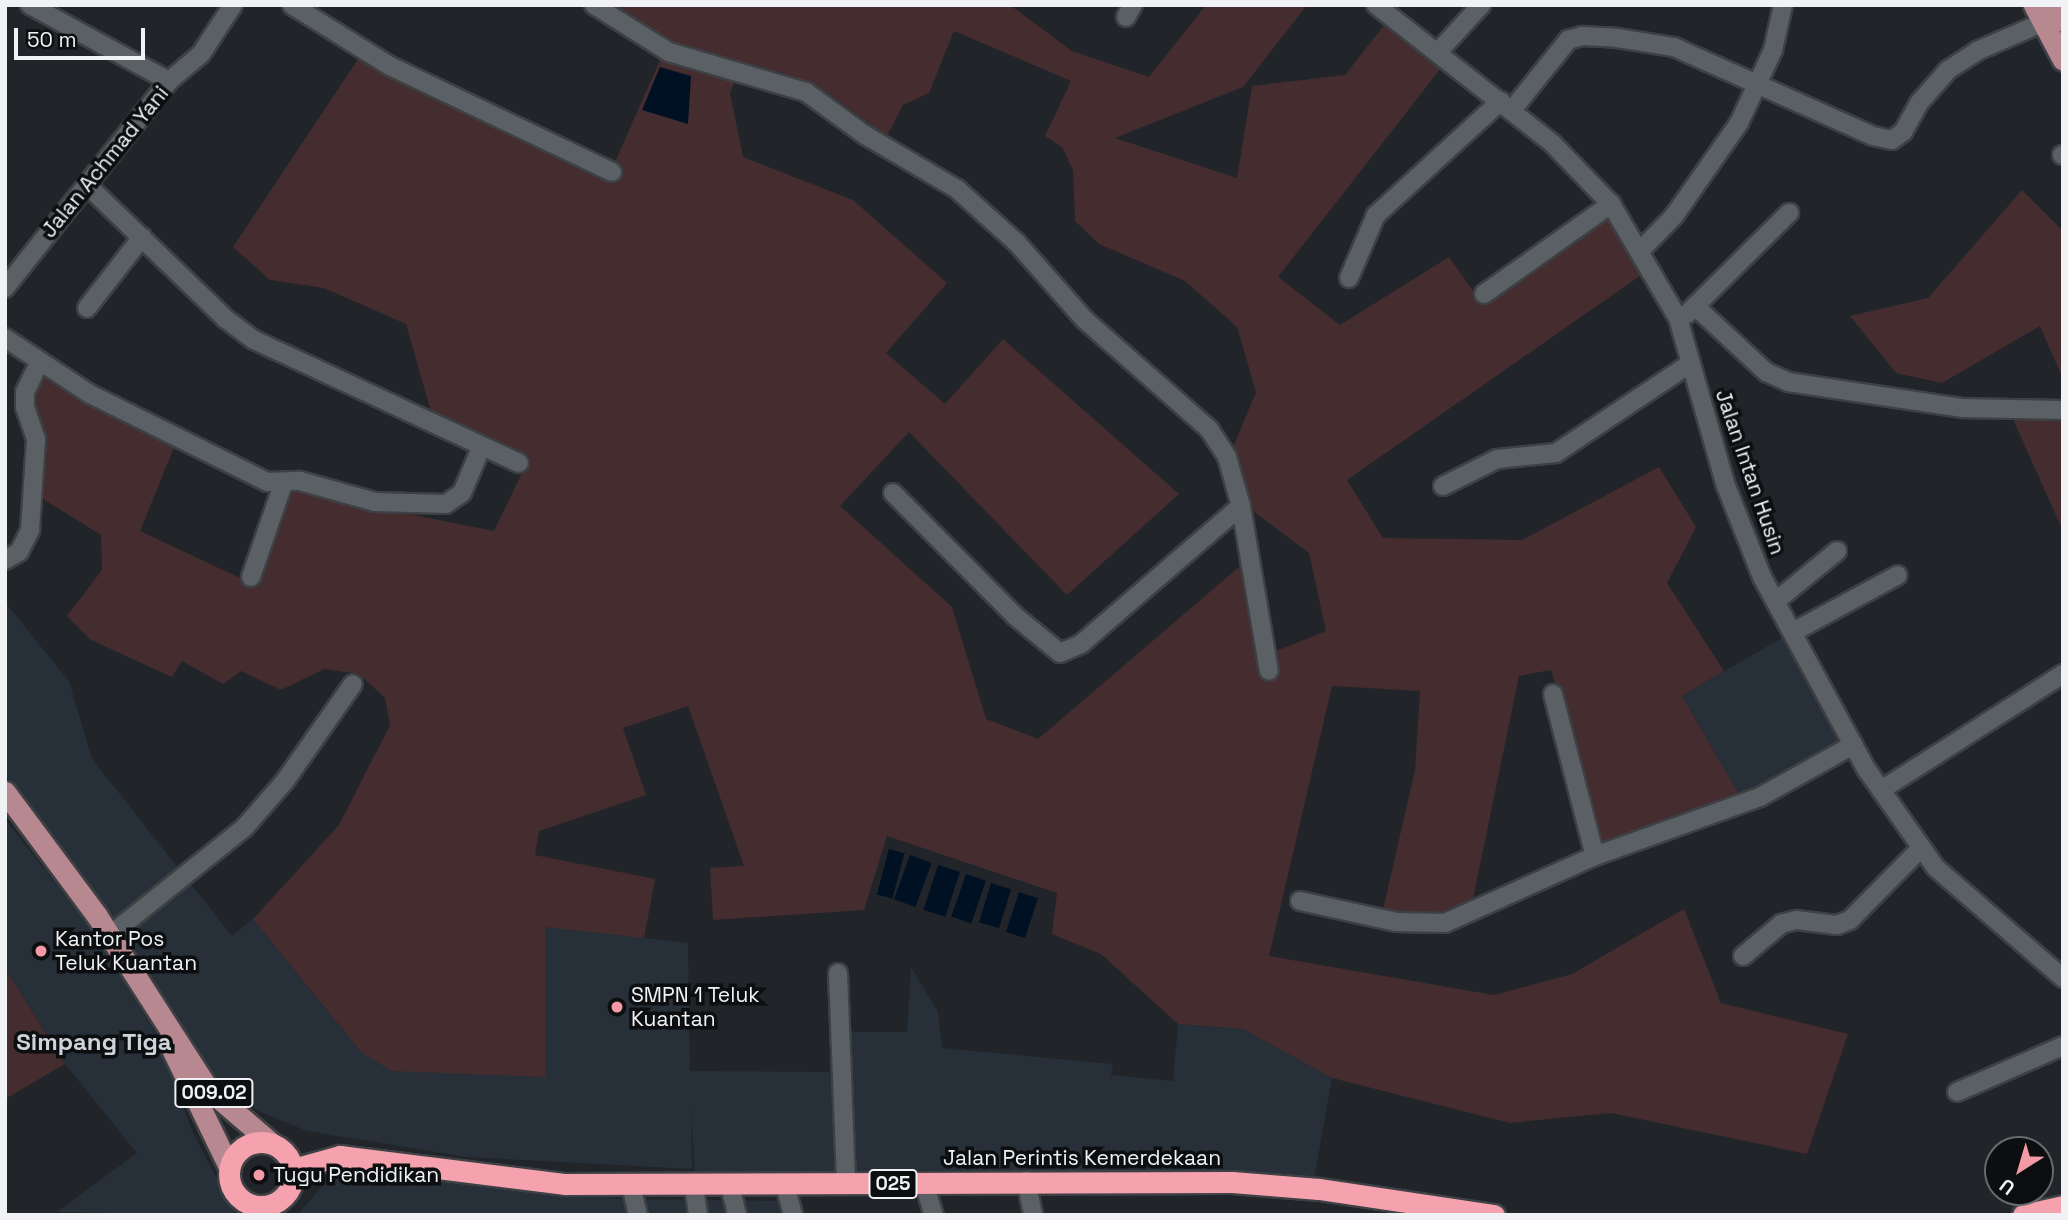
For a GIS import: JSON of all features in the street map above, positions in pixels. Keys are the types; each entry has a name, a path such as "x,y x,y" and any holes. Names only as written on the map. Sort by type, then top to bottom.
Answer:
{"highway":[{"path":"249,1143 271,1143 285,1153 293,1169 290,1189 265,1211 237,1196 229,1167 249,1143"},
{"name":"Jalan Perintis Kemerdekaan","path":"293,1169 340,1156 513,1181 631,1185 846,1185 1026,1181 1244,1183 1319,1189 1494,1215"},
{"path":"2023,1215 2063,1206"}],"main road":[{"path":"2056,5 2046,17 2063,60"},
{"name":"009.02","path":"5,792 109,936 168,1033 208,1089 271,1143"},
{"name":"009.02","path":"168,1033 175,1060 229,1167"}],"street":[{"path":"30,5 169,81"},
{"name":"Jalan Achmad Yani","path":"5,288 169,81 201,54 233,5"},
{"path":"292,5 390,66 612,172"},
{"path":"594,5 669,52 806,92 864,135 983,209 1085,320 1209,429 1227,457 1241,506 1269,671"},
{"name":"Jalan Intan Husin","path":"1376,5 1552,143 1611,204 1641,250 1679,322 1726,486 1776,601 1853,745 1921,848 1959,891 2063,978"},
{"path":"1438,52 1481,5"},
{"path":"1641,250 1708,171 1739,123 1781,26 1783,5"},
{"path":"1349,278 1376,215 1507,106 1563,46 1582,36 1674,47 1873,136 1892,140 1903,132 1919,103 1948,70 1977,51 2046,17"},
{"path":"87,185 254,340 481,448 519,463"},
{"path":"1483,294 1611,204"},
{"path":"1679,322 1789,213"},
{"path":"87,308 142,237"},
{"path":"1695,306 1766,372 1788,382 1963,408 2063,410"},
{"path":"5,338 38,363 267,482 283,484 300,481 375,502 446,504 463,493 481,448"},
{"path":"5,560 26,542 32,520 36,439 25,392 38,363"},
{"path":"1443,486 1497,459 1556,453 1691,363"},
{"path":"251,577 283,484"},
{"path":"893,493 1015,616 1060,653 1081,644 1241,506"},
{"path":"1776,601 1837,551"},
{"path":"1793,632 1898,575"},
{"path":"1881,790 2063,674"},
{"path":"109,936 245,827 285,781 353,684"},
{"path":"1553,694 1595,856"},
{"path":"1300,901 1396,922 1446,923 1595,856 1760,797 1853,745"},
{"path":"1743,956 1788,922 1837,925 1850,920 1921,848"},
{"path":"838,973 846,1185"},
{"path":"1957,1092 2063,1046"},
{"path":"1026,1181 1034,1215"},
{"path":"924,1183 934,1215"},
{"path":"631,1185 638,1215"},
{"path":"730,1185 737,1215"},
{"path":"785,1185 793,1215"},
{"path":"694,1186 698,1215"}],"shaded area":[{"path":"604,5 1010,5 1072,51 1149,77 1206,5 1307,5 1243,87 1115,138 1237,178 1252,86 1345,75 1385,24 1441,68 1278,277 1340,325 1449,257 1482,304 1610,213 1647,271 1347,480 1383,538 1522,540 1659,467 1696,527 1667,583 1724,671 1682,696 1743,801 1603,842 1551,670 1519,676 1472,904 1441,918 1382,914 1415,770 1420,691 1332,686 1269,956 1494,995 1572,974 1684,909 1721,1003 1848,1034 1807,1154 1611,1113 1510,1123 1332,1078 1243,1029 1178,1024 1101,954 1052,934 1057,893 887,836 864,910 713,920 710,868 744,866 688,706 623,728 646,795 539,831 535,855 655,879 644,938 545,927 545,1077 391,1071 361,1052 253,919 339,825 390,725 385,698 359,674 324,669 281,690 241,671 223,684 182,661 172,677 91,640 67,616 102,570 101,535 40,497 41,432 30,407 34,386 45,374 175,445 140,531 257,586 293,491 494,531 530,456 432,415 406,324 324,288 270,280 233,247 366,47 611,171 669,40","holes":["954,31 1071,81 1045,136 1062,147 1073,170 1075,221 1099,244 1185,281 1237,327 1256,392 1232,450 1253,511 1309,553 1326,631 1261,657 1246,561 1038,739 986,719 952,607 840,506 909,432 1067,595 1179,494 1003,339 945,404 886,353 947,283 853,200 743,157 730,93 743,62 783,73 829,94 887,136 903,105 929,93"]},
{"path":"2022,190 2063,231 2063,379 2040,326 1942,383 1896,373 1850,316 1928,298"},
{"path":"2063,407 2063,531 2008,408"},
{"path":"5,602 69,681 92,759 232,936 253,919 361,1052 545,1076 545,926 688,943 690,1071 845,1072 846,1032 907,1032 911,967 938,1012 942,1048 1113,1064 1111,1075 1173,1081 1178,1024 1243,1029 1332,1078 1314,1179 1192,1170 921,1170 817,1178 695,1177 691,1105 692,1169 466,1157 307,1131 258,1111 207,1075 119,923 5,775"},
{"path":"1785,636 1846,741 1742,800 1682,696"},
{"path":"5,819 89,926 156,1034 192,1131 236,1215 57,1212 137,1153 65,1064 5,968"},
{"path":"5,968 65,1064 5,1099"},
{"path":"342,1163 491,1186 623,1199 784,1201 787,1215 297,1215"}],"water":[{"path":"660,67 691,76 688,124 642,110"},
{"path":"889,849 904,853 892,899 877,894"},
{"path":"910,855 932,863 916,907 894,899"},
{"path":"938,865 960,872 945,917 923,910"},
{"path":"966,874 986,881 971,923 951,917"},
{"path":"991,883 1011,889 999,928 979,922"},
{"path":"1019,892 1038,898 1025,938 1006,932"}],"place":[{"name":"Kantor Pos Teluk Kuantan","path":"41,951"},
{"name":"SMPN 1 Teluk Kuantan","path":"617,1007"},
{"name":"Tugu Pendidikan","path":"259,1175"}],"district":[{"name":"Simpang Tiga","path":"94,1042"}]}
